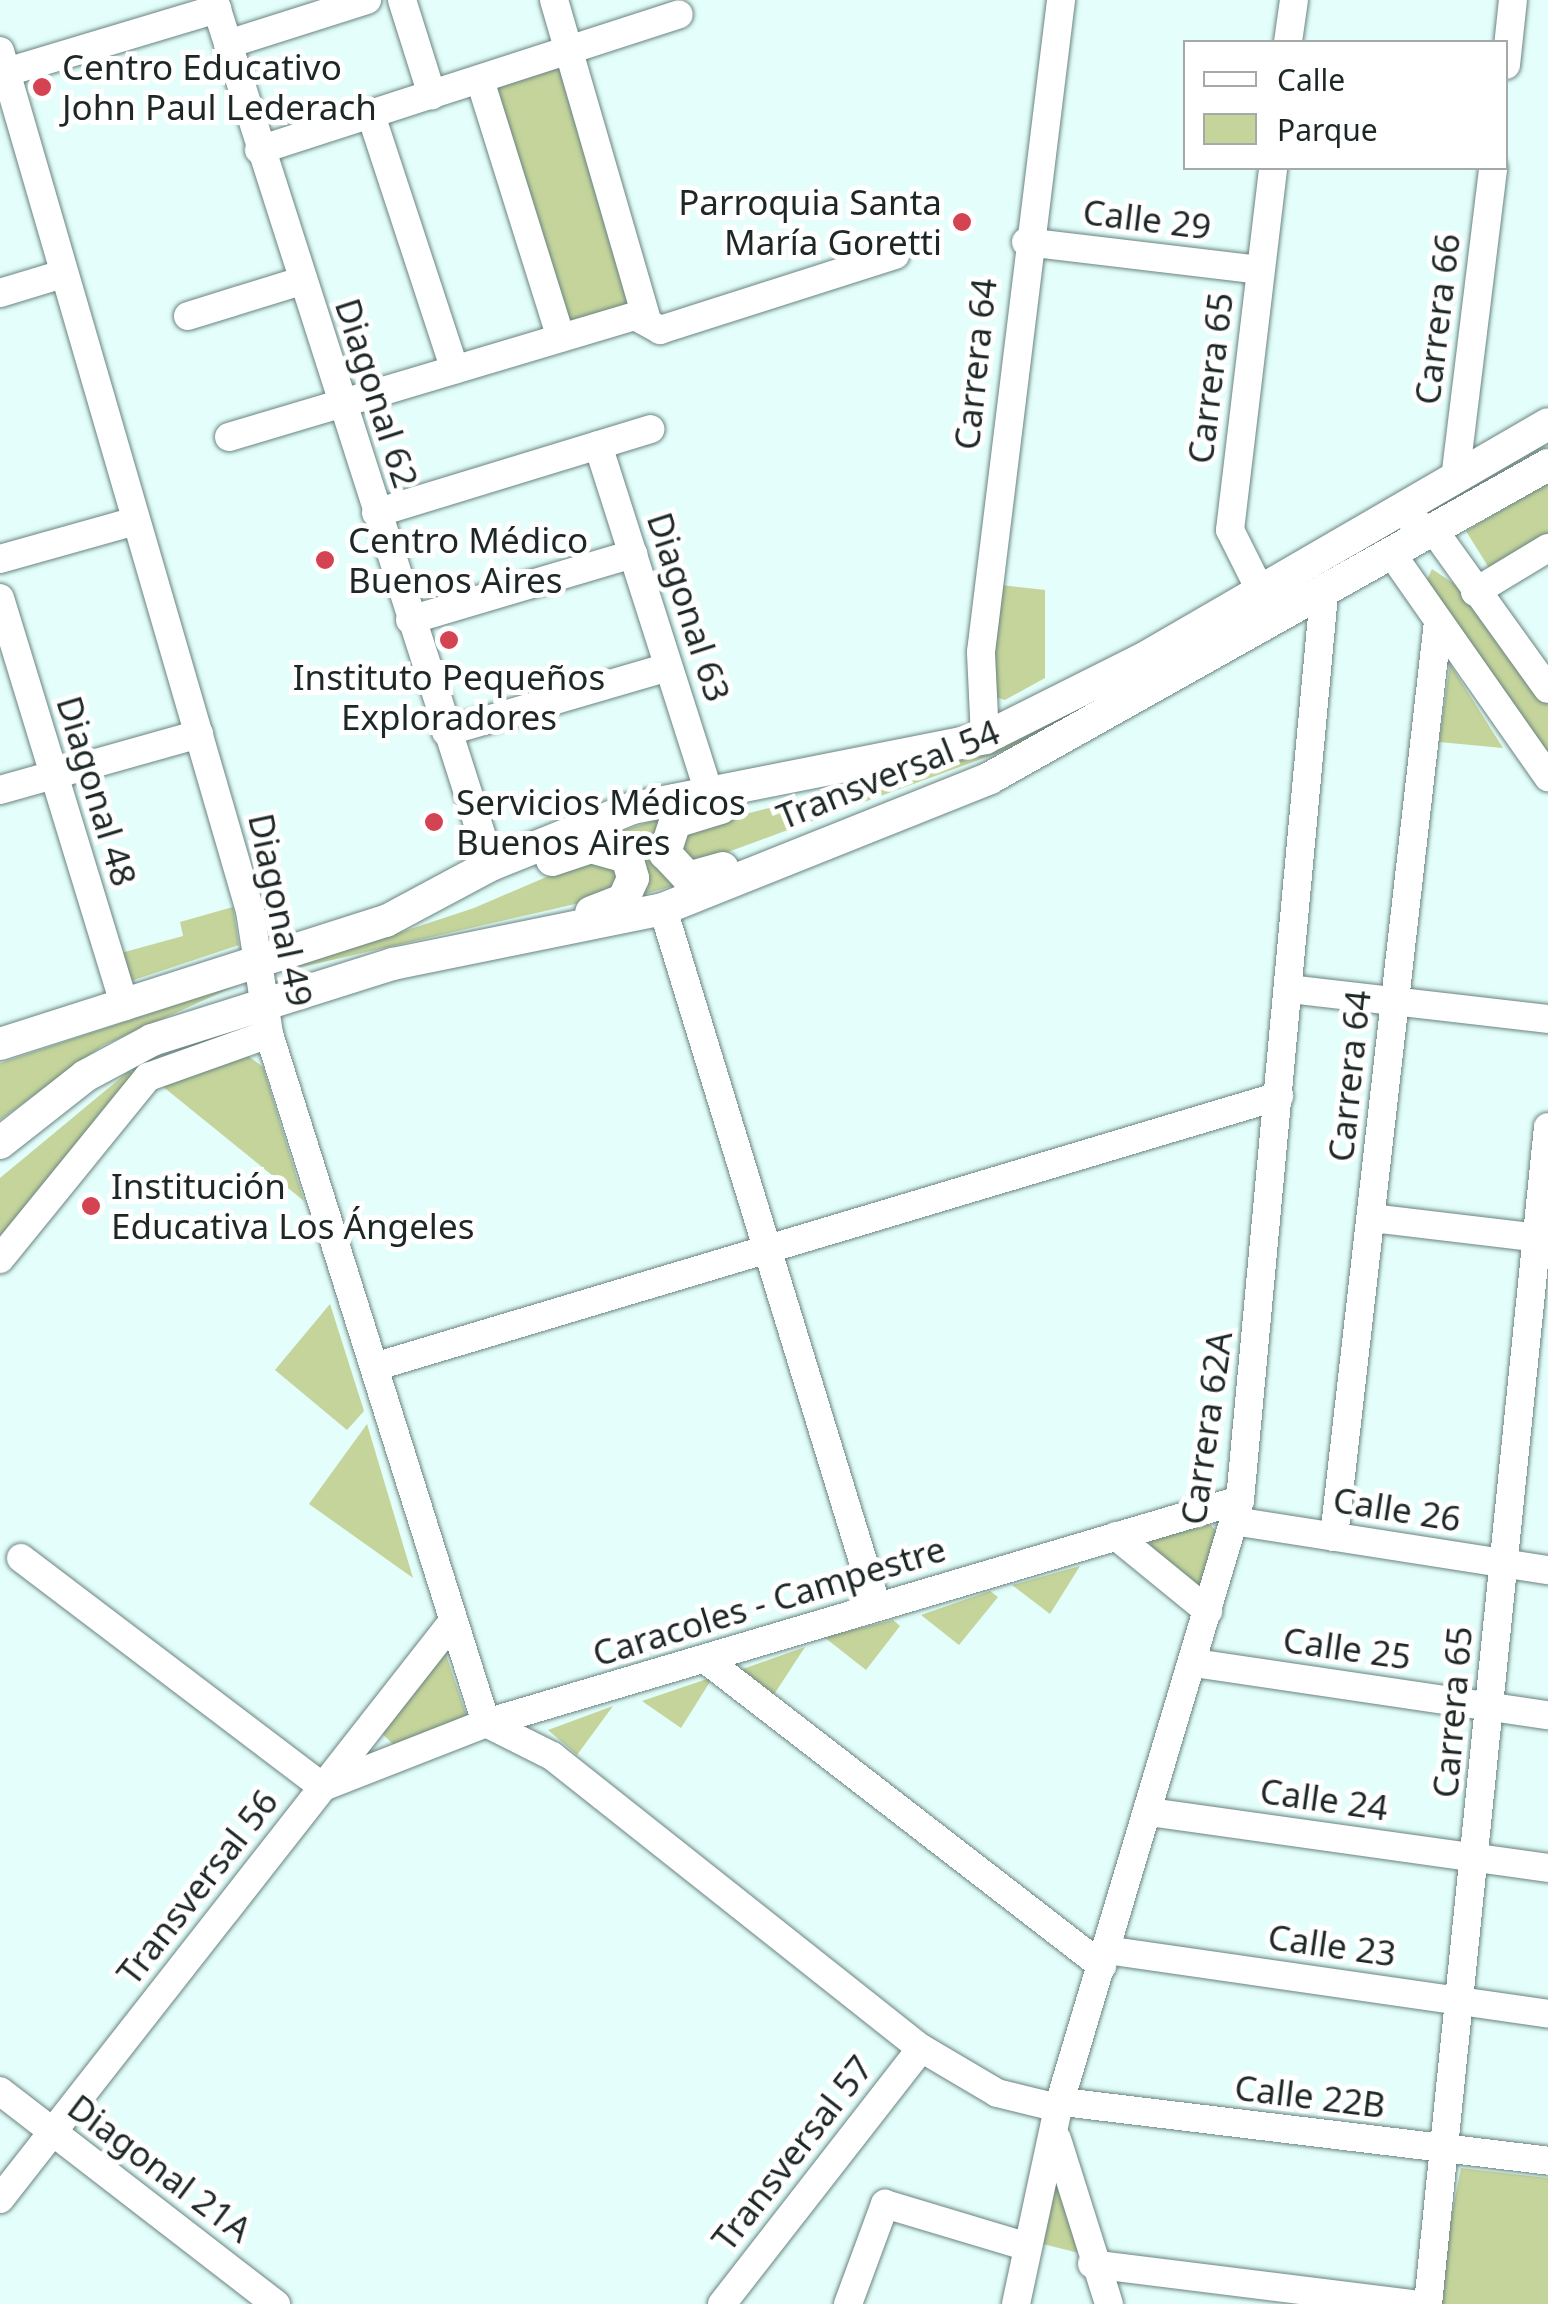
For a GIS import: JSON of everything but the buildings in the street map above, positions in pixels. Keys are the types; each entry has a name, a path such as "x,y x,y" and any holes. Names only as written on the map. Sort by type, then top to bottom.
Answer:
{"main road":[{"name":"Transversal 54","path":"0,1044 255,966 386,921 490,865 633,808 944,751 985,738 1260,590 1548,424"},
{"name":"Transversal 54","path":"0,1144 131,1048 266,1018 394,964 663,909 1058,748 1548,465"},
{"path":"944,751 689,816 668,829 668,865 688,878 706,874 958,791"},
{"path":"386,921 590,847 620,851 632,869 623,900 605,909 394,964"}],"street":[{"path":"228,44 338,4 367,0"},
{"path":"402,0 432,95"},
{"path":"554,0 565,52 646,318 654,332 895,255"},
{"name":"Carrera 64","path":"985,738 981,652 1026,242 1062,0"},
{"path":"1288,40 1294,0"},
{"path":"1508,49 1514,0"},
{"path":"2,66 215,5"},
{"name":"Diagonal 62","path":"215,5 490,865"},
{"path":"259,150 679,14"},
{"name":"Diagonal 49","path":"2,66 132,522 250,911 255,966 266,1018 486,1722"},
{"path":"480,80 561,338"},
{"path":"371,114 455,370"},
{"name":"Carrera 65","path":"1260,590 1230,530 1273,170"},
{"name":"Carrera 66","path":"1455,479 1493,170"},
{"name":"Calle 29","path":"1026,242 1260,270"},
{"path":"0,292 62,274"},
{"path":"188,316 301,281"},
{"path":"229,437 561,338 646,318"},
{"path":"376,513 650,429"},
{"name":"Diagonal 63","path":"598,445 709,792"},
{"path":"0,559 132,522"},
{"path":"1380,522 1435,532 1548,688"},
{"path":"1475,592 1548,548"},
{"path":"410,620 633,554"},
{"path":"1394,557 1548,777"},
{"name":"Carrera 62A","path":"1016,2304 1059,2113 1237,1510 1290,989 1324,596"},
{"name":"Diagonal 48","path":"0,598 52,778 125,1006"},
{"name":"Carrera 64","path":"1334,1537 1438,622"},
{"path":"446,732 668,666"},
{"path":"0,790 199,734"},
{"path":"663,909 877,1608"},
{"path":"1290,989 1548,1019"},
{"path":"0,1259 148,1077 266,1018"},
{"path":"374,1367 1279,1096"},
{"name":"Carrera 65","path":"1428,2304 1450,2152 1489,1707 1542,1238 1548,1127"},
{"path":"1372,1218 1542,1238"},
{"name":"Caracoles - Campestre","path":"323,1787 486,1722 1116,1536 1237,1510"},
{"name":"Calle 26","path":"1237,1510 1334,1537 1548,1570"},
{"path":"1116,1536 1208,1611"},
{"path":"20,1558 323,1787"},
{"name":"Transversal 56","path":"0,2199 454,1621"},
{"path":"705,1659 1104,1958"},
{"name":"Calle 25","path":"1194,1663 1548,1715"},
{"name":"Calle 22B","path":"486,1722 552,1756 921,2048 997,2093 1059,2113 1548,2161"},
{"name":"Calle 24","path":"1150,1812 1548,1868"},
{"name":"Calle 23","path":"1104,1958 1548,2014"},
{"name":"Transversal 57","path":"722,2304 921,2048"},
{"name":"Diagonal 21A","path":"0,2091 276,2304"},
{"path":"1059,2113 1092,2264 1109,2304"},
{"path":"848,2304 884,2204 1028,2248"},
{"path":"1092,2264 1412,2304"}],"green space":[{"path":"562,66 636,307 568,328 494,87"},
{"path":"1548,483 1548,533 1489,568 1466,531"},
{"path":"1378,534 1383,542 1055,732 687,867 675,832 969,757"},
{"path":"1432,569 1462,589 1548,702 1548,758 1426,582"},
{"path":"1001,585 1045,590 1045,678 1005,700 995,697 992,660"},
{"path":"1450,664 1503,748 1439,742"},
{"path":"665,817 649,843 652,856 687,882 627,899 602,837"},
{"path":"602,853 619,874 610,896 280,972 474,908"},
{"path":"233,907 239,945 131,981 121,953 183,936 180,922"},
{"path":"242,983 102,1046 0,1120 0,1063"},
{"path":"244,1053 263,1067 304,1201 156,1081"},
{"path":"129,1071 134,1074 0,1236 0,1178"},
{"path":"330,1304 364,1411 347,1430 275,1370"},
{"path":"367,1424 413,1578 309,1504"},
{"path":"1206,1521 1221,1535 1199,1588 1149,1550 1152,1539"},
{"path":"1080,1566 1050,1614 1012,1585"},
{"path":"990,1591 998,1597 959,1645 921,1615"},
{"path":"893,1620 900,1626 866,1670 824,1637"},
{"path":"805,1647 773,1696 740,1670"},
{"path":"444,1649 467,1717 394,1745 374,1726"},
{"path":"713,1677 681,1728 642,1701"},
{"path":"613,1706 577,1755 548,1730"},
{"path":"1461,2168 1548,2178 1548,2304 1434,2304"},
{"path":"1053,2182 1057,2182 1079,2253 1043,2244"}],"place":[{"name":"Centro Educativo John Paul Lederach","path":"42,87"},
{"name":"Parroquia Santa María Goretti","path":"962,222"},
{"name":"Centro Médico Buenos Aires","path":"325,560"},
{"name":"Instituto Pequeños Exploradores","path":"449,640"},
{"name":"Servicios Médicos Buenos Aires","path":"434,822"},
{"name":"Institución Educativa Los Ángeles","path":"91,1206"}]}
